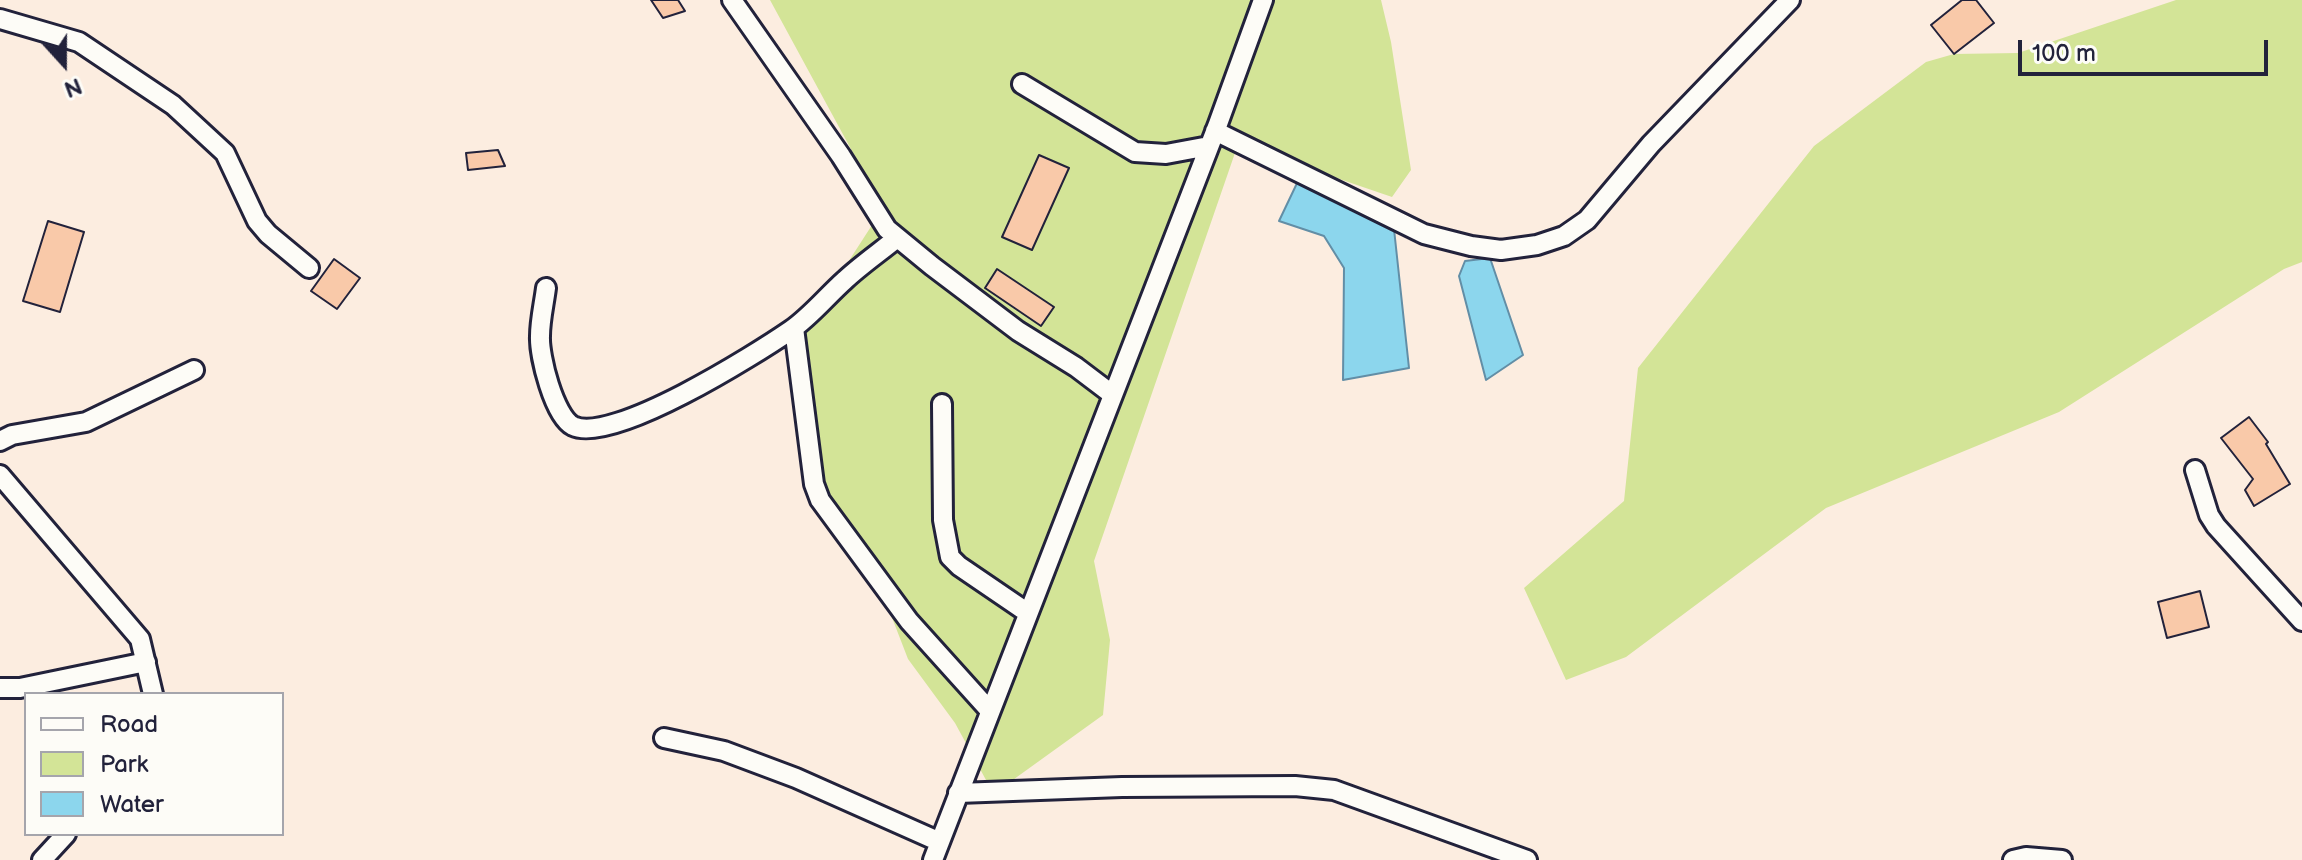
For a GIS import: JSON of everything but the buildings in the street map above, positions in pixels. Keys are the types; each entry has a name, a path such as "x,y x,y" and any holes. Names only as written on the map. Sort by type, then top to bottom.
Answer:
{"street":[{"path":"732,0 841,156 872,208 897,238 1018,331 1076,367 1113,395"},
{"path":"933,860 1263,0"},
{"path":"1022,84 1135,152 1166,154 1212,139 1424,234 1501,250 1537,245 1564,236 1587,220 1660,134 1790,0"},
{"path":"0,19 79,42 173,105 225,153 257,221 309,268"},
{"path":"546,288 540,340 552,393 570,425 583,429 600,427 656,408 692,390 794,328 846,279 897,238"},
{"path":"794,328 814,484 820,500 909,621 990,711"},
{"path":"0,441 12,435 86,422 194,370"},
{"path":"942,404 943,520 950,557 1028,613"},
{"path":"2195,470 2209,515 2216,526 2302,621"},
{"path":"0,475 140,639 153,692"},
{"path":"0,688 20,688 146,662"},
{"path":"664,738 724,751 940,842"},
{"path":"958,793 1122,787 1295,786 1334,790 1527,860"},
{"path":"42,860 64,836"},
{"path":"2013,860 2026,857 2062,860"}],"green space":[{"path":"770,0 1381,0 1391,42 1411,170 1392,197 1284,160 1236,150 1094,561 1110,640 1103,715 1010,782 986,780 955,723 908,659 884,597 828,515 803,332 883,208"},
{"path":"2176,0 2302,0 2302,262 2284,269 2059,412 1826,508 1626,657 1566,680 1524,588 1624,501 1638,368 1814,146 1926,62 1954,54 2018,53"}],"water":[{"path":"1299,179 1394,229 1409,368 1343,380 1344,268 1324,236 1279,221"},
{"path":"1490,258 1523,355 1486,380 1459,276 1465,261"}]}
